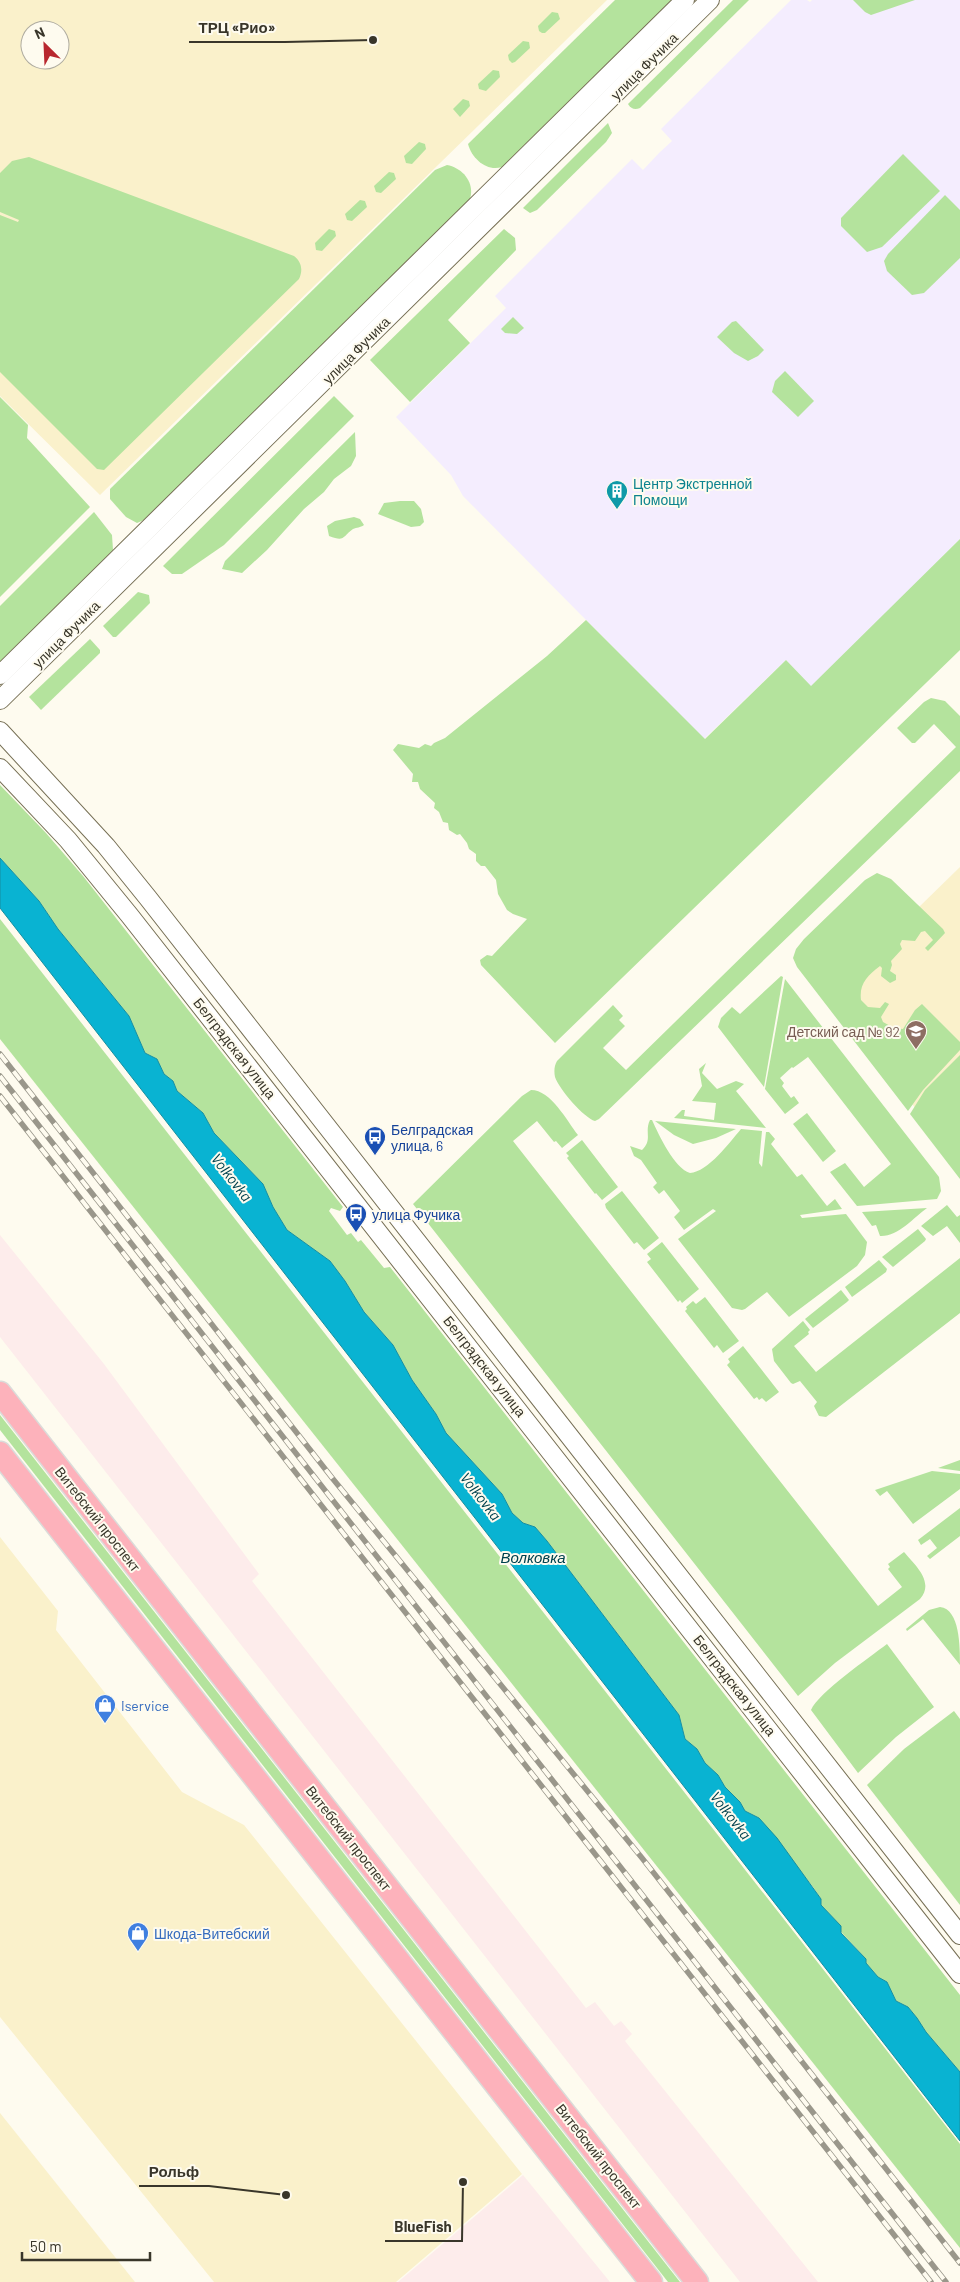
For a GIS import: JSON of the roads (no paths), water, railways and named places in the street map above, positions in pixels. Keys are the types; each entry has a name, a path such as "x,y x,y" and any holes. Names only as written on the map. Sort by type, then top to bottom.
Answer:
{"main road":[{"name":"Витебский проспект","path":"0,1393 697,2282"},
{"path":"0,1453 651,2282"}],"street":[{"name":"улица Фучика","path":"0,675 685,0"},
{"name":"улица Фучика","path":"0,700 710,0"},
{"name":"Белградская улица","path":"0,731 106,846 148,898 960,1935"},
{"name":"Белградская улица","path":"0,768 53,823 130,916 960,1974"}],"water":[{"name":"Волковка","path":"0,858 39,901 58,929 129,1016 145,1053 157,1059 164,1074 173,1081 177,1091 203,1113 214,1133 263,1184 273,1207 287,1230 330,1261 364,1312 393,1345 412,1380 436,1414 446,1433 502,1494 512,1513 523,1523 535,1527 547,1541 679,1715 685,1739 697,1749 705,1763 718,1775 725,1787 740,1802 745,1811 759,1818 777,1838 821,1899 821,1905 841,1926 841,1933 866,1959 866,1963 878,1977 887,1982 896,2001 908,2007 926,2032 960,2072 960,2141 0,908"}],"railway":[{"path":"0,1054 333,1479 642,1858 960,2263"},
{"path":"0,1076 946,2282"},
{"path":"0,1096 931,2282"}],"place":[{"name":"ТРЦ «Рио»","path":"373,40"},
{"name":"Центр Экстренной Помощи","path":"617,510"},
{"name":"Детский сад № 92","path":"916,1050"},
{"name":"Белградская улица, 6","path":"375,1156"},
{"name":"улица Фучика","path":"356,1233"},
{"name":"Iservice","path":"105,1724"},
{"name":"Шкода-Витебский","path":"138,1952"},
{"name":"BlueFish","path":"463,2182"},
{"name":"Рольф","path":"286,2195"}],"water label":[{"name":"Volkovka","path":"232,1177"},
{"name":"Volkovka","path":"481,1496"},
{"name":"Volkovka","path":"731,1815"}]}
